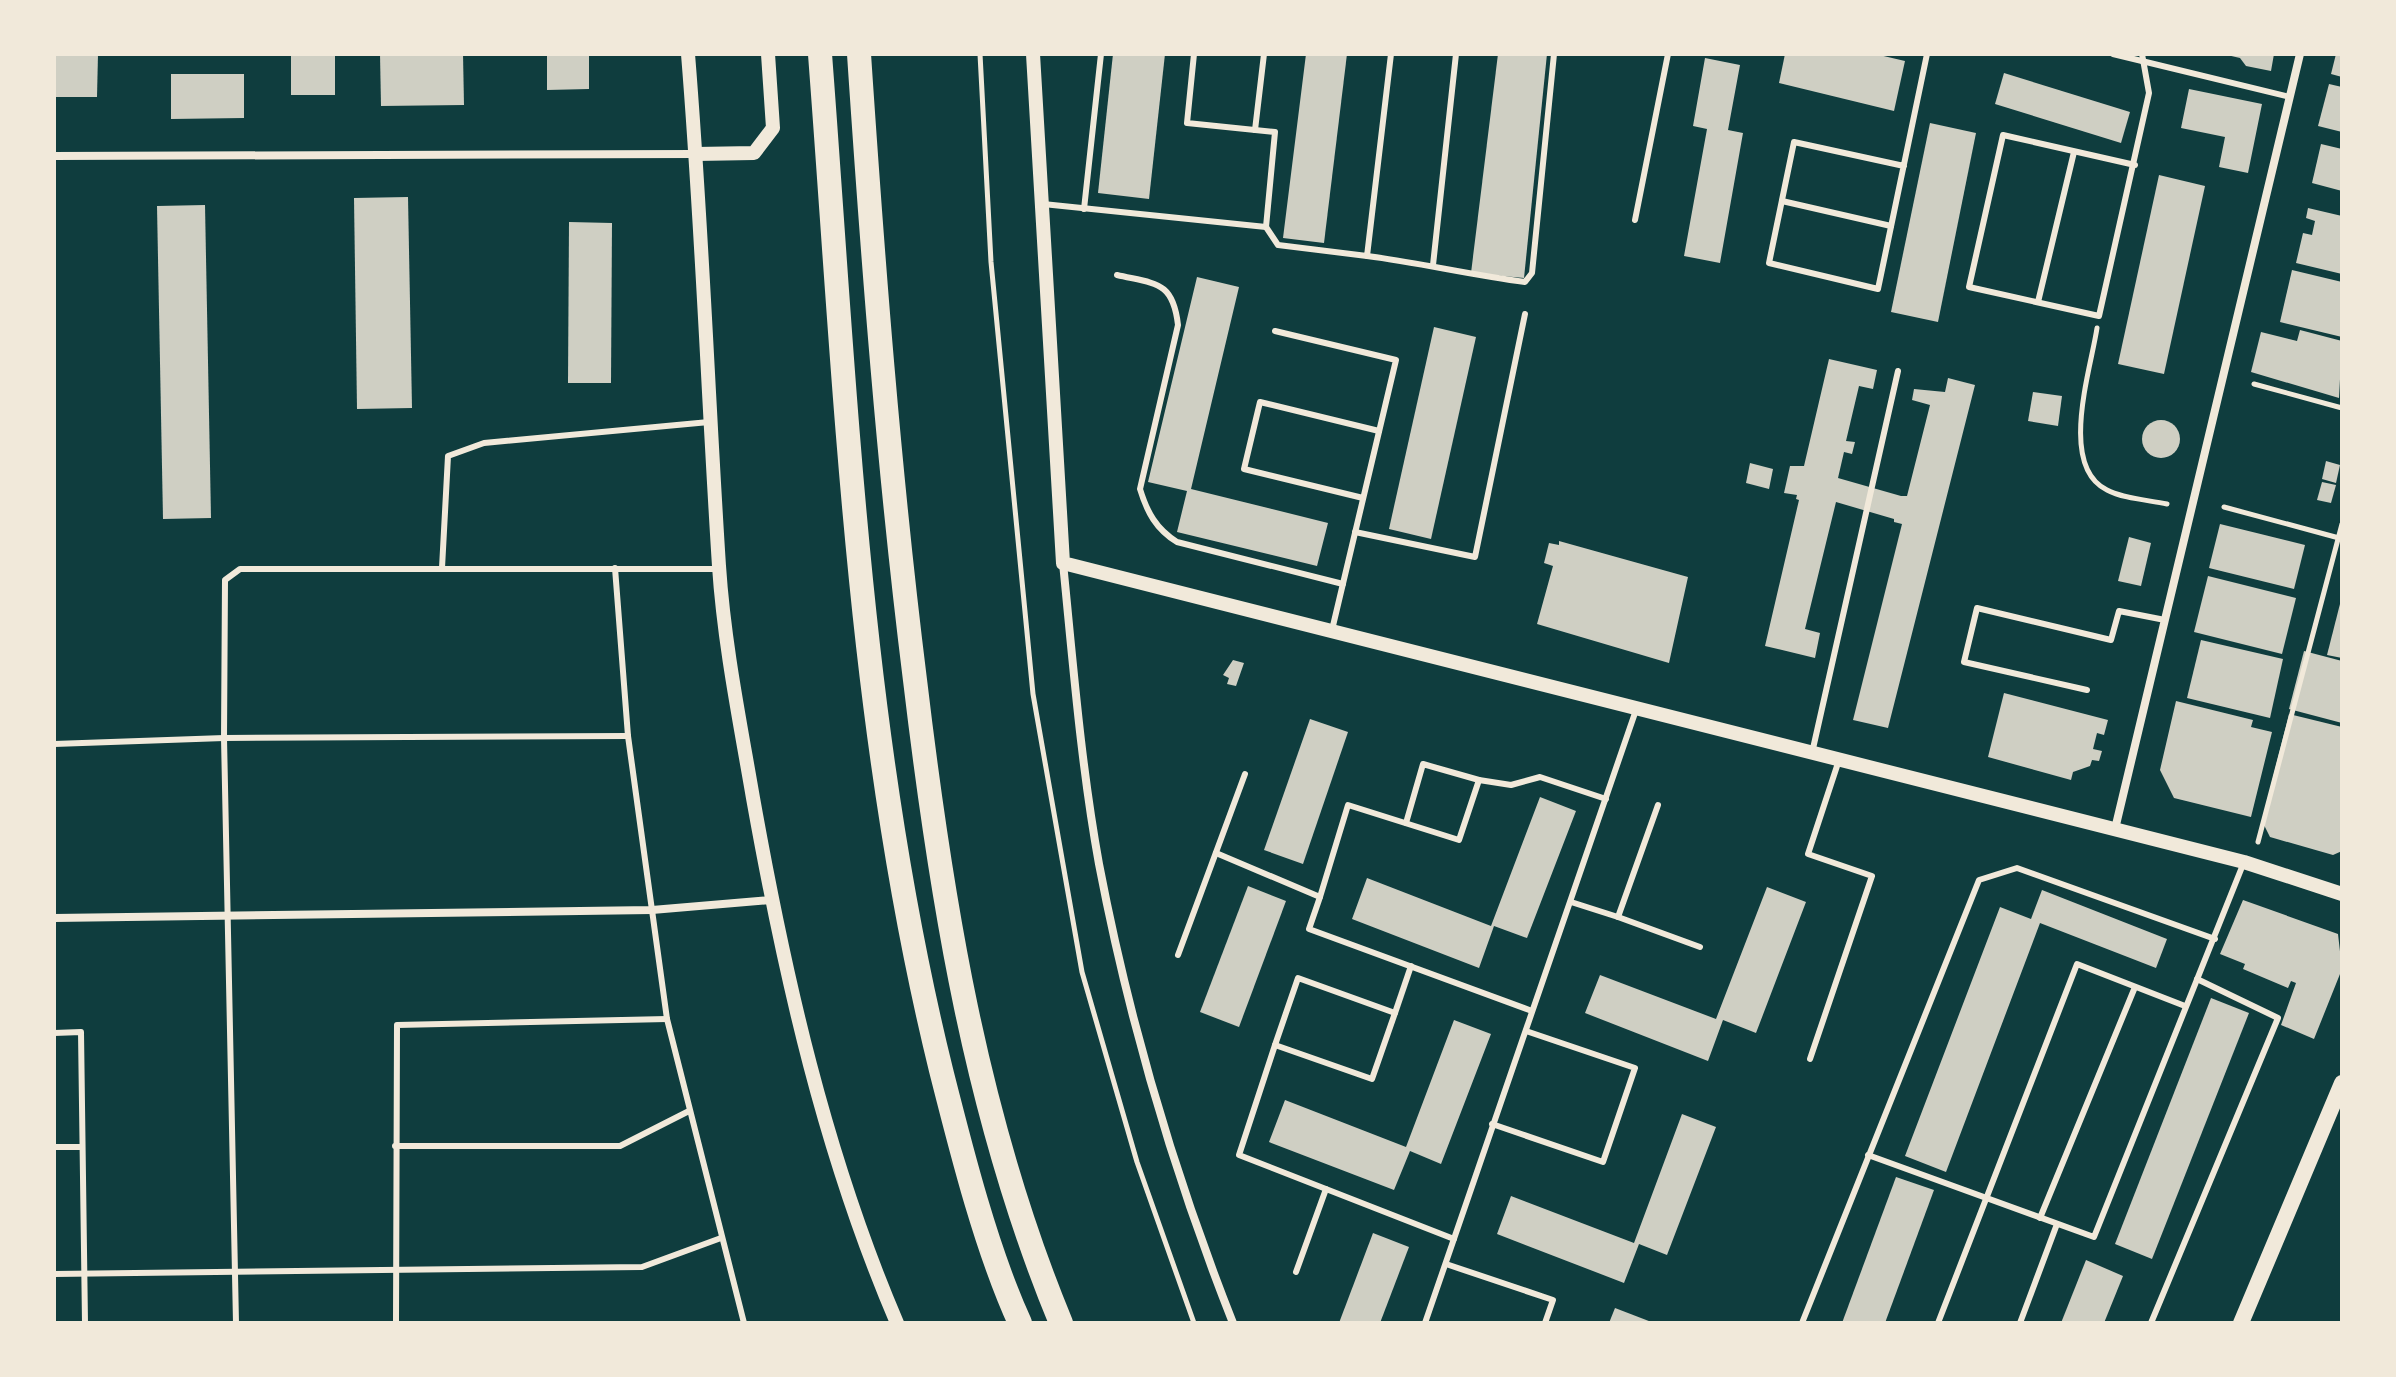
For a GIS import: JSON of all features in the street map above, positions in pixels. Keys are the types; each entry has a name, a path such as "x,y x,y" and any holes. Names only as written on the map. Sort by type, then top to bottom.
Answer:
{"highway":[{"path":"820,54 857,558 893,831 925,1005 958,1139 1020,1323"},
{"path":"859,54 898,543 933,831 960,981 988,1110 1035,1262 1061,1323"}],"main road":[{"path":"2241,1323 2342,1083"}],"street":[{"path":"688,54 719,569 741,729 771,900 841,1174 897,1323"},
{"path":"54,156 754,153 773,128 768,54"},
{"path":"1033,54 1063,563 1079,725 1099,863 1137,1032 1191,1213 1233,1323"},
{"path":"2115,829 2300,54"},
{"path":"1063,563 2244,862 2342,894"},
{"path":"54,918 652,910 771,900"}],"lane":[{"path":"1084,209 1101,54"},
{"path":"1194,54 1187,123 1275,132 1266,227 1278,245 1433,265 1452,273 1525,282 1532,273 1554,54"},
{"path":"1255,130 1264,54"},
{"path":"1367,256 1391,54"},
{"path":"1433,265 1456,54"},
{"path":"1635,220 1668,54"},
{"path":"1904,166 1794,142 1769,263 1878,289 1904,166 1927,54"},
{"path":"2113,54 2141,57 2290,97"},
{"path":"2135,165 2003,135 1969,287 2099,316 2135,165 2149,93 2141,57"},
{"path":"2038,302 2074,152"},
{"path":"1782,201 1891,226"},
{"path":"1043,204 1266,227"},
{"path":"1117,275 1161,285 1175,301 1178,325 1140,489 1146,511 1163,533 1177,542 1343,584"},
{"path":"1355,532 1475,557 1525,314"},
{"path":"1275,331 1396,360 1331,631"},
{"path":"1812,753 1898,371"},
{"path":"1363,498 1244,469 1260,402 1379,431"},
{"path":"442,568 448,456 484,443 712,422"},
{"path":"615,568 628,736 667,1019 744,1323"},
{"path":"236,1323 224,738 225,580 240,569 719,569"},
{"path":"2087,690 1964,662 1977,608 2111,640 2119,611 2165,620"},
{"path":"1425,1323 1637,708"},
{"path":"54,744 224,738 628,736"},
{"path":"1810,1059 1872,876 1808,854 1839,760"},
{"path":"1406,823 1423,764 1479,780 1511,785 1540,777 1606,799"},
{"path":"1178,955 1245,774"},
{"path":"1479,780 1459,840 1348,805 1309,929 1532,1011"},
{"path":"1618,917 1658,805"},
{"path":"1216,853 1320,897"},
{"path":"1868,1155 2094,1237 2244,862"},
{"path":"1802,1323 1979,880 2017,868 2215,939"},
{"path":"1571,902 1700,947"},
{"path":"1938,1323 2077,964 2185,1006"},
{"path":"1275,1045 1372,1079 1411,966"},
{"path":"1395,1013 1298,978 1239,1155 1454,1239"},
{"path":"2151,1323 2278,1018 2197,979"},
{"path":"2040,1218 2135,987"},
{"path":"396,1323 397,1025 667,1019"},
{"path":"1492,1124 1603,1162 1635,1068 1526,1031"},
{"path":"54,1033 81,1032 85,1323"},
{"path":"395,1146 620,1146 689,1111"},
{"path":"54,1147 82,1147"},
{"path":"1296,1272 1326,1189"},
{"path":"2020,1323 2057,1224"},
{"path":"54,1274 642,1267 721,1238"},
{"path":"1446,1264 1553,1300 1545,1323"}],"path":[{"path":"980,54 991,262 1033,694 1082,972 1137,1162 1194,1323"},
{"path":"2099,316 2079,437 2083,460 2095,479 2107,490 2167,504"},
{"path":"2254,384 2342,408"},
{"path":"2224,507 2339,538"},
{"path":"2258,842 2342,524"}],"building":[{"path":"54,54 98,54 97,97 54,97"},
{"path":"291,54 335,54 335,95 291,95"},
{"path":"380,54 463,54 464,105 381,106"},
{"path":"547,54 589,54 589,89 547,90"},
{"path":"1113,54 1165,54 1149,199 1098,193"},
{"path":"1306,54 1347,54 1324,243 1283,238"},
{"path":"1498,54 1547,54 1524,278 1471,273"},
{"path":"1785,54 1875,54 1905,61 1894,111 1779,83"},
{"path":"2274,54 2271,71 2246,66 2240,58 2227,55"},
{"path":"2336,54 2342,54 2342,77 2331,74"},
{"path":"1705,58 1740,65 1728,130 1743,133 1720,263 1684,256 1707,129 1693,126"},
{"path":"2004,73 2130,112 2121,143 1995,104"},
{"path":"171,74 244,74 244,118 171,119"},
{"path":"2329,84 2342,87 2342,132 2318,126"},
{"path":"2189,89 2262,104 2248,173 2219,167 2225,137 2181,128"},
{"path":"1930,123 1976,133 1938,322 1891,312"},
{"path":"2321,144 2342,149 2342,191 2312,183"},
{"path":"2159,175 2205,186 2164,374 2118,364"},
{"path":"408,197 412,408 357,409 354,198"},
{"path":"205,205 211,518 163,519 157,206"},
{"path":"2308,208 2342,216 2342,274 2296,263 2303,233 2312,235 2315,221 2306,218"},
{"path":"569,222 612,223 611,383 568,383"},
{"path":"2292,270 2342,282 2342,337 2280,322"},
{"path":"1197,277 1239,287 1191,489 1328,523 1317,566 1177,532 1187,491 1148,482"},
{"path":"1434,327 1476,337 1431,539 1389,529"},
{"path":"2300,330 2342,341 2339,398 2251,372 2261,332 2297,341"},
{"path":"1829,359 1877,370 1873,389 1859,386 1846,441 1855,442 1852,454 1844,452 1838,478 1901,496 1907,496 1930,405 1912,400 1914,389 1945,392 1948,378 1975,385 1888,728 1853,720 1902,524 1836,502 1805,629 1820,633 1815,658 1765,646 1799,500 1796,499 1797,495 1784,493 1790,466 1804,466"},
{"path":"2033,392 2062,396 2058,426 2028,421"},
{"path":"2161,420 2175,425 2180,439 2175,453 2161,458 2147,453 2142,439 2147,425"},
{"path":"2326,461 2340,465 2336,483 2322,479"},
{"path":"1750,463 1773,469 1769,489 1746,483"},
{"path":"2322,482 2336,485 2331,503 2317,500"},
{"path":"2220,524 2305,545 2294,589 2209,568"},
{"path":"2129,537 2151,543 2141,586 2118,581"},
{"path":"1559,541 1688,577 1669,663 1537,624 1553,566 1544,563 1549,543 1559,545"},
{"path":"2208,576 2296,598 2282,654 2194,632"},
{"path":"2342,600 2342,658 2327,655"},
{"path":"2201,640 2283,659 2270,718 2187,698"},
{"path":"2304,651 2342,661 2342,723 2289,709"},
{"path":"1233,660 1244,663 1236,686 1227,684 1229,678 1223,675"},
{"path":"2004,693 2108,720 2104,735 2097,733 2093,749 2102,751 2099,761 2092,760 2090,766 2073,772 2071,780 1988,757"},
{"path":"2176,701 2253,720 2251,727 2272,732 2251,817 2174,798 2160,770"},
{"path":"2289,714 2342,727 2342,851 2333,855 2270,837 2262,821"},
{"path":"1310,719 1348,732 1303,864 1264,850"},
{"path":"1540,797 1576,811 1527,938 1494,926 1479,968 1352,919 1367,878 1491,926"},
{"path":"1248,886 1286,901 1239,1027 1200,1012"},
{"path":"1767,887 1806,902 1756,1033 1723,1020 1708,1061 1585,1013 1600,975 1716,1019"},
{"path":"2042,890 2167,939 2156,968 2040,923 1946,1172 1905,1156 2000,907 2031,919"},
{"path":"2243,900 2338,934 2342,969 2314,1039 2281,1025 2296,983 2291,981 2288,988 2243,969 2245,964 2220,954"},
{"path":"2211,998 2249,1013 2152,1259 2115,1244"},
{"path":"1454,1020 1491,1034 1441,1164 1410,1151 1394,1190 1269,1142 1285,1100 1406,1147"},
{"path":"1682,1114 1716,1127 1667,1255 1639,1244 1624,1283 1497,1234 1511,1196 1634,1243"},
{"path":"1896,1177 1934,1190 1885,1323 1842,1323"},
{"path":"1373,1233 1409,1247 1380,1323 1339,1323"},
{"path":"2086,1260 2123,1276 2104,1323 2061,1323"},
{"path":"1615,1308 1654,1323 1609,1323"}]}
